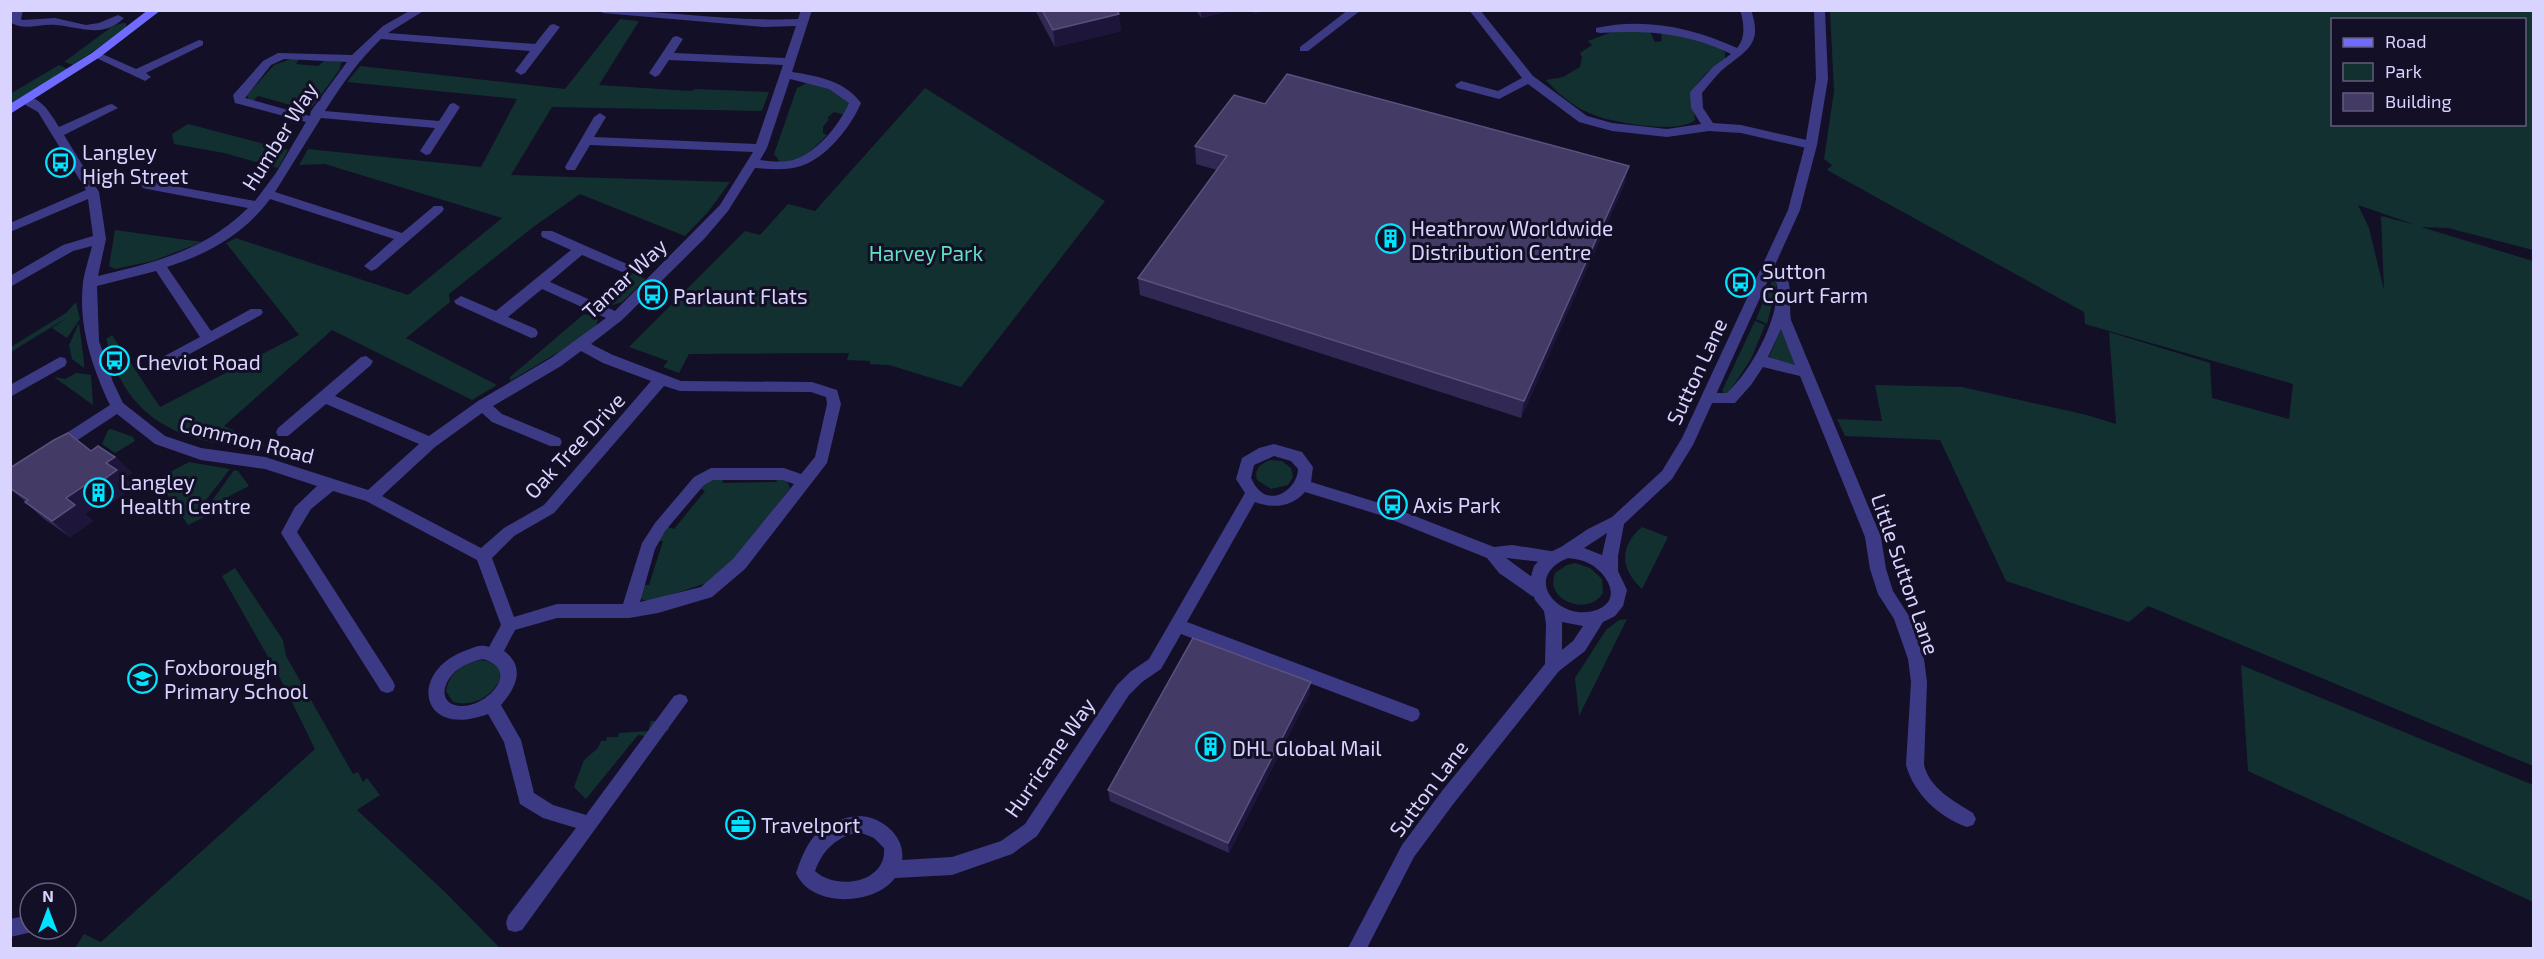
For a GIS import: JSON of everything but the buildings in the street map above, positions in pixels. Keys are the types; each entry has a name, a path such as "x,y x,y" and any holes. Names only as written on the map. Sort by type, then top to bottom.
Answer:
{"main road":[{"path":"10,110 96,55 143,22 156,10"}],"street":[{"path":"18,10 15,20 21,24 55,21 96,28 119,14 143,22"},
{"name":"Humber Way","path":"90,283 159,265 201,249 233,230 268,194 287,166 313,117 335,84 356,59 396,21 420,10"},
{"path":"603,10 764,24 806,16"},
{"path":"1304,49 1356,10"},
{"path":"1474,10 1528,79 1583,119 1612,127 1666,133 1709,127 1741,129 1811,145"},
{"path":"1709,127 1697,108 1696,92 1716,69 1739,53 1748,43 1749,21 1745,10"},
{"name":"Sutton Lane","path":"1559,554 1617,521 1666,475 1688,441 1709,398 1794,210 1811,145 1822,79 1819,10"},
{"name":"Tamar Way","path":"371,497 430,442 483,405 582,345 617,317 712,222 753,165 761,148 806,16"},
{"path":"521,71 554,27"},
{"path":"1600,30 1664,27 1706,39 1739,53"},
{"path":"380,36 538,48"},
{"path":"656,73 677,39"},
{"path":"96,55 142,76 199,43"},
{"path":"356,59 282,56 267,63 239,95 239,100 247,104 313,117 443,125"},
{"path":"665,56 789,69 850,95 855,103 843,123 813,156 795,164 753,165"},
{"path":"1461,85 1499,95 1528,79"},
{"name":"Common Road","path":"26,100 42,109 93,192 100,239 90,283 92,341 106,382 118,407 160,440 201,454 266,463 371,497 483,556"},
{"path":"426,152 454,107"},
{"path":"57,133 112,108"},
{"path":"570,167 600,117"},
{"path":"586,141 761,148"},
{"path":"147,185 258,206"},
{"path":"10,228 30,222 67,201 93,192"},
{"path":"268,194 404,238"},
{"path":"371,266 438,209"},
{"path":"547,234 622,267"},
{"path":"10,282 68,248 100,239"},
{"path":"497,318 582,248"},
{"path":"159,265 208,338"},
{"name":"Little Sutton Lane","path":"1769,267 1777,272 1784,282 1785,293 1781,307 1804,372 1873,537 1878,569 1886,594 1901,616 1916,659 1918,682 1915,765 1917,778 1931,794 1967,819"},
{"path":"539,282 617,317"},
{"path":"462,301 531,333"},
{"path":"1709,398 1722,400 1732,398 1760,359 1772,336 1781,307"},
{"path":"164,363 256,312"},
{"path":"494,654 509,625 557,611 629,611 658,606 706,592 739,564 822,459 834,404 832,394 812,387 680,386 608,358 582,345"},
{"path":"1760,359 1769,364 1804,372"},
{"path":"283,432 366,361"},
{"path":"10,392 60,362"},
{"name":"Oak Tree Drive","path":"483,556 509,532 549,509 662,378"},
{"path":"324,397 430,442"},
{"path":"483,405 497,418 555,442"},
{"path":"40,458 118,407"},
{"path":"1285,451 1302,462 1307,478 1304,486 1298,493 1281,500 1271,500 1253,494 1246,487 1244,470 1247,462 1264,452 1285,451"},
{"path":"629,611 648,548 660,527 699,481 711,474 784,474 803,481"},
{"path":"331,484 314,496 297,513 289,533 387,686"},
{"path":"1304,486 1384,510 1493,553 1576,552 1594,557 1611,570"},
{"name":"Hurricane Way","path":"890,869 952,866 1006,848 1031,830 1123,690 1136,677 1155,664 1253,494"},
{"path":"1493,553 1505,568 1538,591 1551,608 1573,619 1597,618 1613,607 1617,598 1618,589 1611,570 1610,556 1617,521"},
{"path":"1538,591 1537,577 1540,569 1559,554"},
{"path":"483,556 509,625"},
{"path":"1551,608 1554,624 1553,666"},
{"name":"Sutton Lane","path":"1360,942 1408,851 1455,788 1553,666 1579,646 1597,618"},
{"path":"1178,626 1412,714"},
{"path":"471,654 494,654 503,658 510,674 501,695 491,703 480,710 456,714 446,711 435,697 441,677 459,660 471,654"},
{"path":"515,923 680,701"},
{"path":"491,703 512,740 526,798 549,812 590,824"},
{"path":"859,824 873,827 891,839 894,850 890,869 877,883 853,890 829,888 810,881 805,873 812,852 821,841 845,826 859,824"}],"green space":[{"path":"1830,11 2533,11 2533,250 2448,228 2421,227 2533,261 2533,766 2148,606 2129,622 2006,581 1940,440 1845,436 1837,419 1882,421 1875,385 1962,387 2087,415 2116,424 2109,332 2210,363 2212,398 2289,419 2293,384 2085,324 2084,312 1827,170 1832,165 1824,159 1834,91","holes":["2358,205 2416,225 2381,216 2384,290 2369,228"]},
{"path":"620,19 639,21 599,85 691,91 695,89 769,92 762,111 552,107 511,175 730,182 708,212 685,236 580,194 532,228 449,294 450,302 406,338 497,385 472,400 332,330 224,426 265,445 260,449 219,444 181,433 148,414 134,400 115,366 106,339 112,335 160,407 299,335 226,243 236,238 408,295 502,218 325,164 299,165 308,149 481,167 517,99 347,82 360,66 565,89"},
{"path":"126,23 126,29 73,65 64,62 113,26"},
{"path":"1612,32 1650,32 1655,42 1662,41 1663,32 1714,44 1725,52 1725,59 1701,78 1697,84 1692,98 1695,120 1686,124 1658,127 1610,120 1576,106 1546,80 1563,77 1580,67 1582,58 1580,53 1592,45 1588,41"},
{"path":"294,58 299,59 296,64 318,66 325,60 341,62 340,69 313,106 296,113 288,110 291,105 258,96 253,101 249,100 247,95 274,65"},
{"path":"59,65 68,69 11,104 10,94"},
{"path":"810,81 847,96 850,106 845,115 834,112 827,118 829,119 823,127 823,133 827,135 802,160 781,163 774,154 797,88"},
{"name":"Harvey Park","path":"925,88 1105,201 961,387 889,365 847,360 849,353 689,354 679,373 663,367 668,361 629,347 745,231 760,235 788,204 815,211"},
{"path":"188,124 288,150 278,168 224,153 174,144 172,134"},
{"path":"115,230 202,242 153,261 115,269 109,266"},
{"path":"632,273 646,279 622,302 613,305 602,299"},
{"path":"1772,281 1777,284 1767,324 1756,319"},
{"path":"76,302 80,319 67,338 52,328 68,317 11,352 11,347 66,313"},
{"path":"584,314 596,317 598,320 596,326 567,347 510,381 510,377"},
{"path":"1755,321 1765,325 1751,359 1727,395 1722,391"},
{"path":"79,323 84,368 72,359 69,345"},
{"path":"1782,327 1796,364 1790,365 1769,357"},
{"path":"76,373 91,375 93,405 54,377 65,379"},
{"path":"108,430 133,437 135,441 115,453 102,444"},
{"path":"1270,460 1282,461 1291,468 1293,477 1288,485 1271,489 1257,480 1256,473 1259,467"},
{"path":"189,462 230,469 206,500 214,512 188,525 163,488 161,477"},
{"path":"234,470 238,471 249,486 214,504 212,501"},
{"path":"724,478 722,483 776,482 778,478 786,479 790,488 737,557 707,583 651,601 643,600 640,597 642,585 649,585 663,541 656,541 668,527 674,529 705,491 700,488 708,480"},
{"path":"1642,527 1668,537 1642,589 1629,574 1625,558 1629,542"},
{"path":"1575,563 1590,568 1602,579 1603,593 1588,604 1578,605 1561,598 1553,583 1555,573"},
{"path":"235,568 283,640 286,656 353,774 358,772 363,782 367,778 380,795 357,810 445,892 500,948 75,948 84,934 101,942 315,749 280,678 222,576"},
{"path":"1627,619 1579,716 1575,678 1606,630 1619,620"},
{"path":"482,660 494,664 499,671 500,679 495,687 477,701 453,702 446,691 450,678 463,666"},
{"path":"2241,665 2533,785 2533,902 2248,771"},
{"path":"651,721 671,721 668,731 655,731 650,737 638,735 586,799 574,787 584,760 598,748 601,741 606,741 607,737 618,737 619,733 648,731"}],"place":[{"name":"Langley High Street","path":"61,163"},
{"name":"Heathrow Worldwide Distribution Centre","path":"1390,239"},
{"name":"Sutton Court Farm","path":"1741,282"},
{"name":"Parlaunt Flats","path":"652,295"},
{"name":"Cheviot Road","path":"115,361"},
{"name":"Langley Health Centre","path":"99,493"},
{"name":"Axis Park","path":"1392,504"},
{"name":"Foxborough Primary School","path":"143,678"},
{"name":"DHL Global Mail","path":"1211,747"},
{"name":"Travelport","path":"740,824"}]}
